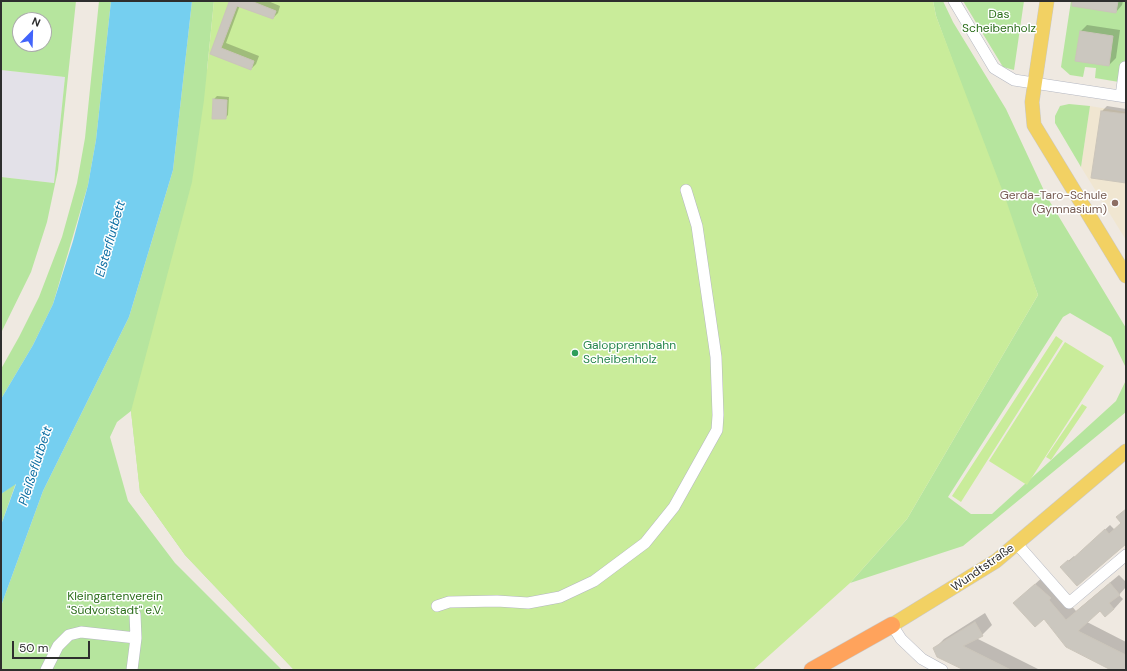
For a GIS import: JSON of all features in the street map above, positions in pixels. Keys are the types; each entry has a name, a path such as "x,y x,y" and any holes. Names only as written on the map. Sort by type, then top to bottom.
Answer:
{"highway":[{"name":"Wundtstraße","path":"808,670 818,668 892,625"}],"main road":[{"path":"1047,1 1032,111 1034,125 1126,276"},
{"name":"Wundtstraße","path":"892,625 977,574 1016,544 1126,451"}],"street":[{"path":"954,1 994,68 1014,80 1124,96 1125,67"},
{"path":"437,606 449,602 497,601 528,604 560,597 594,581 646,543 674,507 717,430 718,415 716,356 697,226 686,190"},
{"path":"1016,544 1069,603 1126,555"},
{"path":"132,670 136,638 135,614"},
{"path":"892,625 901,639 935,669"},
{"path":"46,670 58,646 69,635 81,632 136,638"}],"shaded area":[{"path":"1,70 65,77 54,183 1,177"},
{"name":"Gerda-Taro-Schule (Gymnasium)","path":"1090,106 1126,112 1126,240 1081,167"}],"green space":[{"path":"1,1 76,1 58,170 47,222 31,272 1,333 1,177 54,183 65,77 1,70"},
{"path":"99,1 111,1 96,140 88,185 53,304 33,345 1,399 1,369 39,297 62,237 77,183 85,138"},
{"name":"Kleingartenverein \"Südvorstadt\" e.V.","path":"192,1 214,1 207,70 294,670 185,555 140,492 131,411 117,422 110,437 128,501 175,563 282,670 1,670 1,606 43,491 129,317 173,170"},
{"name":"Galopprennbahn Scheibenholz","path":"214,1 933,1 936,16 1006,200 1038,295 907,519 850,583 753,670 294,670 185,555 140,492 131,411 192,182 204,100"},
{"path":"933,1 943,1 953,22 1006,109 1047,197 1126,328 1126,368 1111,337 1070,313 1063,317 948,497 971,514 992,514 1116,401 1126,380 1126,412 963,546 850,583 907,519 1038,295 936,16"},
{"name":"Das Scheibenholz","path":"963,1 1024,1 1014,70 1003,67"},
{"path":"1071,1 1126,1 1126,67 1119,82 1095,78 1096,68 1085,67 1083,77 1070,75 1061,67"},
{"path":"1069,104 1090,106 1081,167 1055,123 1055,116 1060,106"},
{"path":"1056,336 1063,341 961,502 952,496"},
{"path":"1065,342 1104,366 1027,485 989,461"},
{"path":"1082,404 1087,407 1051,460 1046,457"},
{"path":"16,483 1,525 1,494"}],"water":[{"path":"111,1 192,1 173,170 129,317 43,491 1,606 1,525 16,484 1,494 1,399 33,345 53,304 73,241 88,185 96,140"}],"building":[{"path":"228,1 251,1 276,11 273,19 237,6 221,48 254,61 251,70 210,54 229,2"},
{"path":"1072,1 1118,1 1116,13 1072,6"},
{"path":"1080,31 1113,36 1109,66 1075,61"},
{"path":"213,99 227,100 226,119 212,119"},
{"path":"1101,111 1126,114 1126,183 1091,178"},
{"path":"1126,509 1126,544 1077,586 1060,567 1068,560 1069,562 1105,529 1109,534 1121,523 1116,517"},
{"path":"1110,583 1120,595 1109,603 1114,609 1105,617 1100,611 1078,631 1126,655 1126,670 1111,670 1066,647 1044,619 1035,627 1013,603 1035,584 1051,598 1049,600 1066,620"},
{"path":"975,622 983,636 963,646 1011,670 964,670 937,657 933,648"}],"place":[{"name":"Gerda-Taro-Schule (Gymnasium)","path":"1115,203"},
{"name":"Galopprennbahn Scheibenholz","path":"575,353"}],"water label":[{"name":"Elsterflutbett","path":"111,239"},
{"name":"Pleißeflutbett","path":"36,466"}]}
